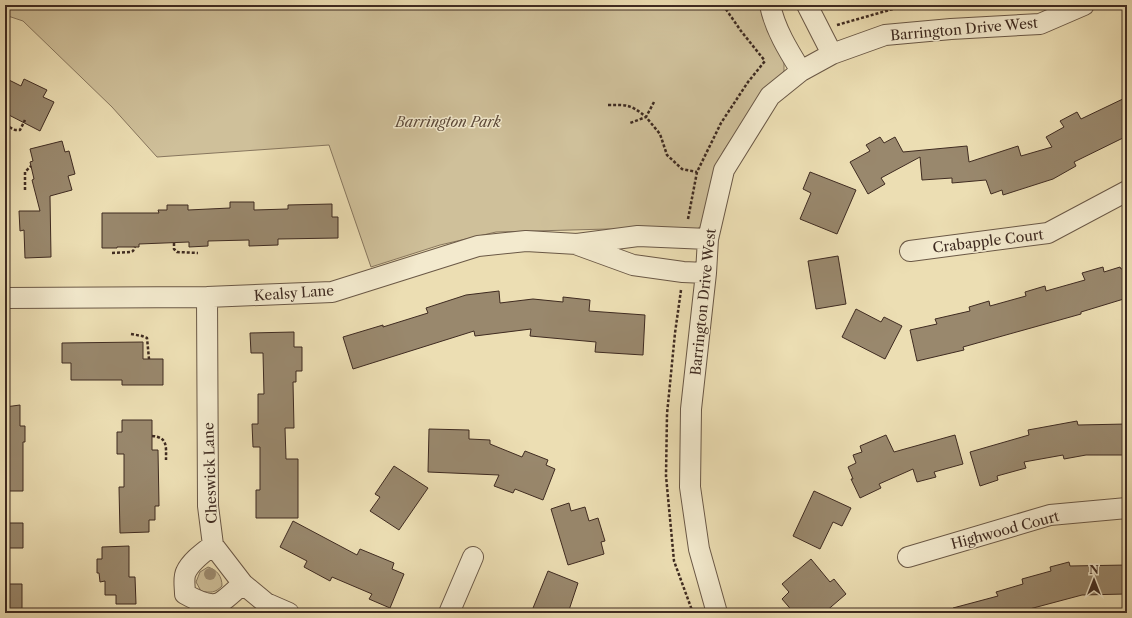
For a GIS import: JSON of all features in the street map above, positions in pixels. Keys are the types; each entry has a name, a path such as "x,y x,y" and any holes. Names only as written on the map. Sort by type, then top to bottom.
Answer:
{"street":[{"path":"770,5 773,19 801,71"},
{"path":"807,5 832,54"},
{"name":"Barrington Drive West","path":"717,613 699,549 690,487 691,409 706,273 708,239 724,170 770,96 801,71 832,54 885,35 951,29 1040,24 1084,5"},
{"name":"Crabapple Court","path":"910,251 1048,234 1127,192"},
{"name":"Kealsy Lane","path":"5,298 207,297 332,292 478,246 526,241 577,244 638,236 708,239"},
{"name":"Kealsy Lane","path":"577,244 633,265 683,272 706,273"},
{"name":"Cheswick Lane","path":"207,297 208,506 213,544 243,584 266,603 289,613"},
{"name":"Highwood Court","path":"908,557 1050,515 1127,508"},
{"path":"213,544 191,564 185,572 185,594 193,599 206,603 220,603 243,584"},
{"path":"449,613 473,557"}],"path":[{"path":"723,5 765,61 755,74"},
{"path":"833,26 907,5"},
{"path":"630,124 646,117 654,102"},
{"path":"608,105 627,105 638,110 660,134 667,155 682,169 697,172"},
{"path":"5,125 15,130 20,130 25,120"},
{"path":"25,190 25,172 31,166"},
{"path":"174,243 174,249 177,252 198,253"},
{"path":"112,253 131,252 134,251 135,247"},
{"path":"131,334 147,338 149,359"},
{"path":"152,436 163,439 166,444 166,460"}],"green space":[{"name":"Barrington Park","path":"5,5 763,5 784,50 784,71 765,90 724,150 715,168 707,222 690,234 608,229 496,232 440,245 371,267 329,145 157,157 112,107 23,21 5,15"},
{"path":"208,567 218,574 222,582 222,586 213,592 201,591 196,582 200,572"}],"building":[{"path":"5,78 21,86 24,79 47,90 43,97 54,102 40,131 5,113"},
{"path":"1127,97 1127,136 1074,162 1076,166 1053,179 1003,195 1002,190 991,194 986,180 952,183 952,178 922,180 920,157 881,178 885,184 868,194 850,162 870,151 866,145 880,137 884,143 895,137 903,152 967,146 969,162 1018,146 1021,156 1052,147 1046,137 1064,127 1060,121 1077,112 1081,119"},
{"path":"62,141 65,152 69,151 75,174 68,176 72,190 50,196 51,257 25,258 24,230 20,231 19,211 40,211 32,180 34,179 30,162 33,161 30,149"},
{"path":"810,172 856,190 837,234 800,219 811,193 803,189"},
{"path":"230,202 254,202 254,210 288,209 288,205 332,204 332,217 338,217 338,238 278,239 278,245 249,246 249,240 208,241 208,246 189,247 189,242 139,244 139,247 102,248 102,213 159,213 158,210 167,210 167,205 188,205 188,210 230,208"},
{"path":"838,256 846,304 816,309 808,261"},
{"path":"1103,267 1104,272 1120,267 1121,269 1127,268 1127,298 1081,312 1081,314 963,347 964,350 917,361 910,330 937,324 935,319 970,311 969,307 989,301 990,306 1026,296 1025,292 1045,286 1046,291 1085,280 1082,273"},
{"path":"499,291 500,303 533,299 563,302 563,297 590,300 589,311 645,315 643,355 595,352 596,342 530,336 531,329 475,336 474,331 353,369 343,337 383,325 383,327 428,313 426,308 466,295"},
{"path":"856,309 881,322 884,317 902,326 885,359 842,337"},
{"path":"294,332 294,347 302,347 302,371 296,371 296,382 293,382 294,428 285,428 286,459 298,459 298,518 256,518 256,490 260,490 260,447 253,447 252,424 258,424 258,394 264,394 263,353 251,353 250,333"},
{"path":"143,342 143,359 163,359 163,385 122,385 122,380 71,380 71,363 62,363 62,343"},
{"path":"20,405 20,426 25,426 25,442 23,442 23,491 5,491 5,407"},
{"path":"122,420 152,420 152,450 158,450 159,506 155,506 155,520 149,520 149,532 120,533 119,487 124,487 124,454 117,454 117,432 122,432"},
{"path":"1077,421 1078,425 1127,424 1127,455 1086,455 1064,459 1063,455 1024,462 1026,468 997,476 998,480 980,486 970,452 1029,435 1028,430"},
{"path":"429,429 469,430 469,439 490,440 490,444 522,457 525,451 548,460 546,465 555,469 543,500 515,489 513,493 494,486 499,475 428,472"},
{"path":"886,435 894,452 955,435 963,464 934,472 936,477 917,482 913,469 879,484 881,488 860,498 851,479 853,479 848,467 856,463 853,455 862,452 860,446"},
{"path":"394,466 428,488 399,530 370,511 380,497 375,494"},
{"path":"814,491 851,508 842,526 833,522 820,549 793,536"},
{"path":"569,503 571,511 585,507 589,521 598,518 605,541 601,542 604,554 568,565 551,509"},
{"path":"293,521 357,555 360,549 394,563 392,569 404,574 390,608 369,599 372,594 332,577 330,581 304,567 307,561 280,547"},
{"path":"5,523 23,523 23,548 5,548"},
{"path":"129,546 129,577 135,577 136,604 116,604 116,595 105,595 105,581 100,582 99,573 97,573 97,559 102,559 102,547"},
{"path":"811,559 830,582 834,579 846,594 824,613 794,613 782,599 789,592 782,584"},
{"path":"1069,562 1070,566 1127,565 1126,594 1082,595 1022,611 1022,613 953,613 953,608 998,596 996,592 1023,584 1022,579 1051,571 1050,567"},
{"path":"548,571 578,583 568,613 531,613"},
{"path":"5,584 22,584 22,613 5,613"}]}
